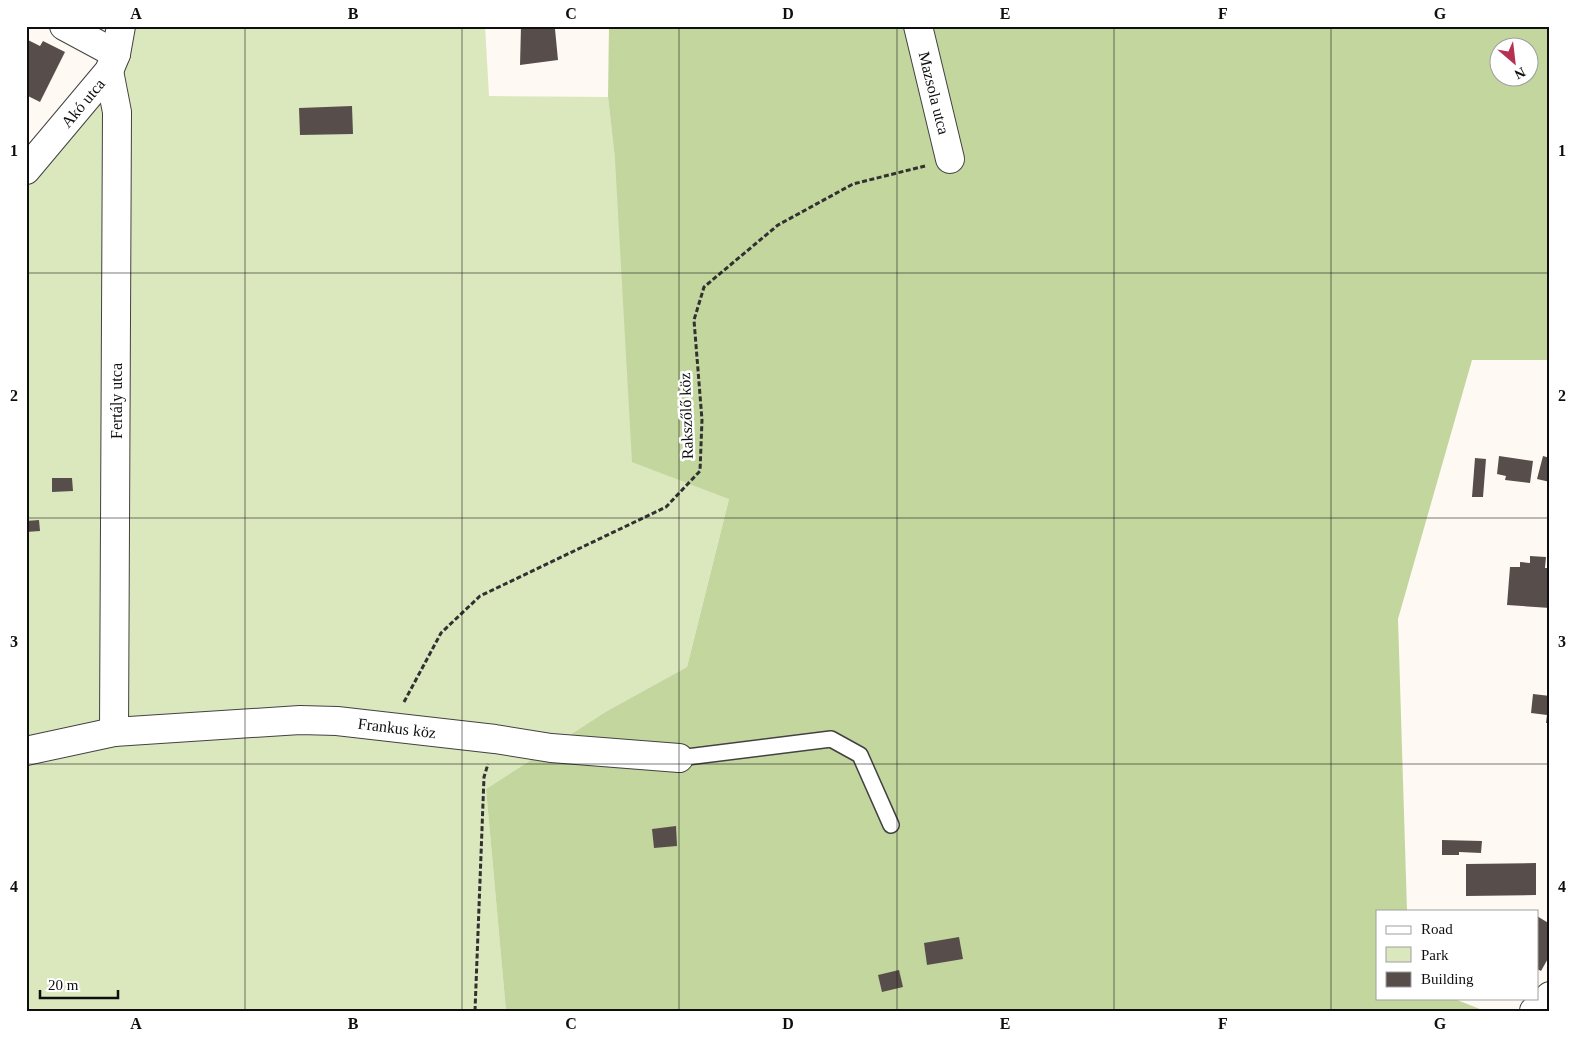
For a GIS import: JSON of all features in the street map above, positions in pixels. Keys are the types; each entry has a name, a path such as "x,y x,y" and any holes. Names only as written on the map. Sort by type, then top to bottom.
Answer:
{"street":[{"path":"64,26 112,63 121,26"},
{"name":"Mazsola utca","path":"918,26 950,160"},
{"name":"Akó utca","path":"26,170 112,63"},
{"name":"Fertály utca","path":"112,63 117,112 114,732"},
{"name":"Frankus köz","path":"26,751 114,732 300,720 337,721 494,739 551,748 679,758"},
{"path":"1534,1011 1550,996"}],"lane":[{"path":"679,758 831,739 860,755 891,825"}],"path":[{"name":"Rakszőlő köz","path":"390,727 441,633 480,596 666,507 700,471 702,420 694,320 704,287 778,225 853,184 950,160"},
{"path":"475,1011 484,777 494,739"}],"green space":[{"path":"110,26 485,26 489,96 608,97 615,159 729,499 687,667 607,711 486,789 506,1011 26,1011 26,147 101,64"},
{"path":"609,26 1550,26 1550,360 1472,360 1398,619 1407,910 1376,910 1376,1000 1457,1000 1485,1011 506,1011 486,789 607,711 687,667 729,499 632,462 615,159 608,97"}],"building":[{"path":"521,26 583,26 583,28 555,29 558,60 520,65"},
{"path":"26,39 40,46 43,41 65,52 40,102 26,95"},
{"path":"352,106 353,134 300,135 299,108"},
{"path":"1499,456 1533,461 1530,483 1505,480 1506,476 1497,474"},
{"path":"1543,456 1550,458 1550,482 1537,479"},
{"path":"1475,458 1486,459 1483,497 1472,497"},
{"path":"52,478 72,478 73,491 52,492"},
{"path":"39,520 40,531 26,532 26,521"},
{"path":"1530,556 1546,557 1545,568 1550,568 1550,608 1507,605 1510,567 1520,567 1520,562 1530,563"},
{"path":"1533,694 1550,696 1550,723 1546,723 1547,715 1531,713"},
{"path":"676,826 677,846 654,848 652,829"},
{"path":"1442,840 1482,841 1481,853 1459,852 1459,855 1442,855"},
{"path":"1536,863 1536,895 1466,896 1466,864"},
{"path":"1538,917 1550,924 1550,955 1541,971 1538,970"},
{"path":"959,937 963,959 927,965 924,943"},
{"path":"899,970 903,987 882,992 878,975"}]}
